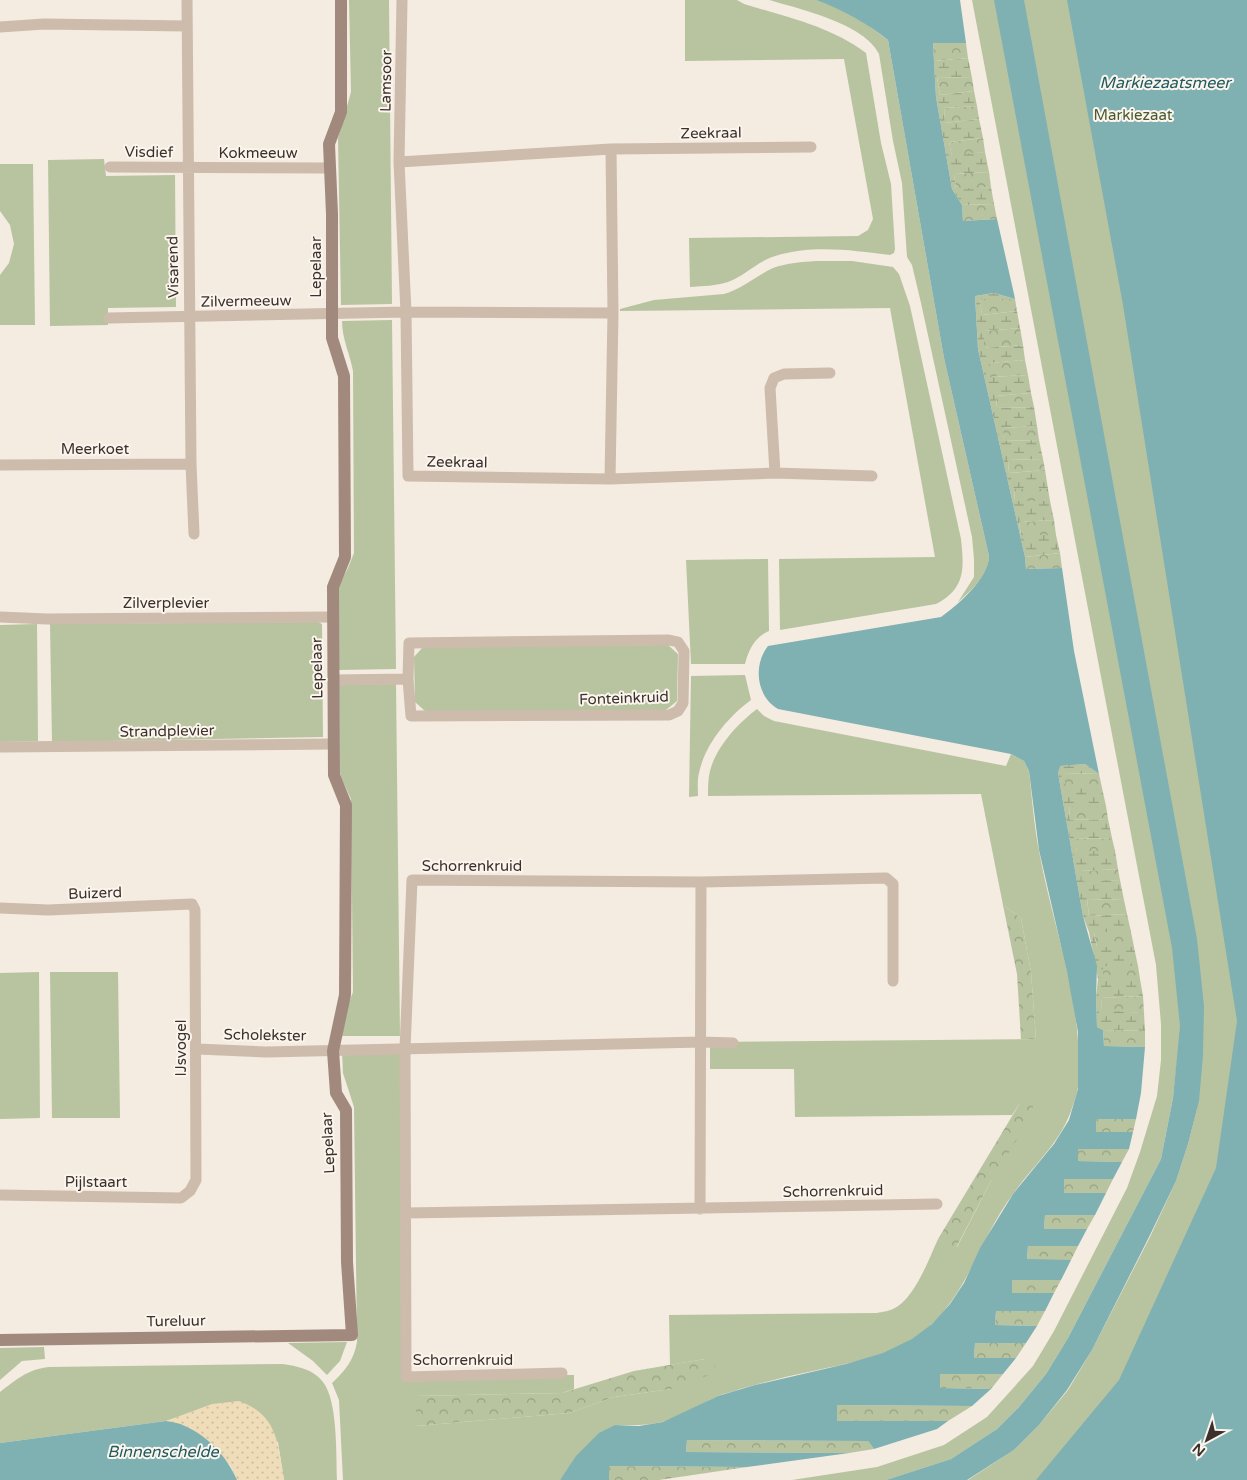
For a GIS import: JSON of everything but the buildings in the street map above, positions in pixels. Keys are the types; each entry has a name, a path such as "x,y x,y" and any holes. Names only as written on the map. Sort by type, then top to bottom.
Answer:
{"street":[{"name":"Visarend","path":"187,0 187,168 191,464 194,534"},
{"name":"Lepelaar","path":"341,0 340,112 329,144 332,214 332,338 344,376 345,557 333,587 333,618 334,775 346,804 345,995 333,1050 336,1093 346,1110 347,1262 352,1336"},
{"name":"Lamsoor","path":"399,162 402,0"},
{"path":"0,27 44,24 187,26"},
{"name":"Zeekraal","path":"811,147 611,149 399,162 406,312 408,476 610,479 775,474 872,476"},
{"path":"610,479 613,313 611,149"},
{"name":"Visdief","path":"110,167 187,168"},
{"name":"Kokmeeuw","path":"187,168 330,168"},
{"path":"332,315 406,312 613,313"},
{"name":"Zilvermeeuw","path":"189,316 332,315"},
{"path":"109,318 189,316"},
{"path":"775,474 770,388 774,378 784,374 830,373"},
{"name":"Meerkoet","path":"0,465 191,464"},
{"name":"Zilverplevier","path":"0,617 47,619 333,618"},
{"name":"Fonteinkruid","path":"668,640 678,642 684,651 684,703 678,711 669,715 411,716 408,679 409,643 668,640"},
{"path":"334,680 408,679"},
{"name":"Strandplevier","path":"0,748 334,744"},
{"name":"Schorrenkruid","path":"562,1374 406,1377 405,1049 412,880 701,882 886,878 893,884 893,981"},
{"path":"700,1208 701,882"},
{"name":"Buizerd","path":"0,908 48,910 192,904"},
{"name":"IJsvogel","path":"190,1191 196,1180 197,1049 195,910 192,904"},
{"path":"333,1050 701,1042 733,1043"},
{"name":"Scholekster","path":"197,1049 266,1052 333,1050"},
{"name":"Pijlstaart","path":"0,1195 181,1198 190,1191"},
{"name":"Schorrenkruid","path":"406,1214 937,1204"},
{"name":"Tureluur","path":"0,1340 352,1336"}],"green space":[{"path":"349,0 389,0 392,304 341,305 338,138 351,92"},
{"path":"685,0 737,0 744,4 823,29 866,53 881,143 891,184 894,253 890,255 831,249 801,250 772,257 728,282 690,287 689,238 858,236 868,230 873,219 844,59 685,61"},
{"path":"769,0 816,0 835,6 854,16 888,40 944,358 989,556 983,575 974,587 958,602 974,577 972,537 921,303 912,265 907,257 902,183 879,54 872,43 846,26 814,13"},
{"name":"Markiezaat","path":"972,0 1247,0 1247,1480 968,1480 1014,1450 1039,1425 1068,1390 1092,1350 1150,1237 1176,1181 1197,1108 1180,1034 1173,1098 1161,1159 1068,1338 1046,1374 1019,1407 997,1429 951,1459 886,1480 792,1480 877,1467 944,1445 987,1417 1033,1366 1054,1331 1127,1188 1157,1096 1161,1060 1161,1024 1156,965"},
{"path":"933,42 966,43 968,58 934,61"},
{"path":"968,58 972,78 937,77 940,95 974,91 977,106 944,108 945,123 979,119 983,138 949,142 952,155 985,152 989,172 954,174 956,189 991,187 994,204 962,205 952,189 936,97 934,61"},
{"path":"937,77 972,78 974,91 940,95"},
{"path":"977,106 979,119 945,123 944,108"},
{"path":"983,138 985,152 952,156 949,142"},
{"path":"104,159 106,176 175,175 176,307 108,308 108,325 50,326 48,160"},
{"path":"0,164 33,164 35,325 0,325 0,275 9,263 14,244 10,225 0,211"},
{"path":"989,172 991,187 956,190 954,174"},
{"path":"994,204 997,219 963,221 962,205"},
{"path":"816,261 852,261 893,267 899,274 910,306 961,539 963,559 958,584 946,598 936,604 780,630 779,559 935,557 890,308 620,311 620,309 654,300 724,294 737,289 773,268"},
{"path":"994,293 1015,299 980,299 982,315 1017,311 1020,328 984,331 984,348 1023,345 1025,360 990,363 990,377 1028,375 1031,393 996,396 997,408 1034,407 1037,426 1003,428 1004,441 1039,440 1043,459 1008,460 1009,473 1045,470 1048,489 1014,489 1015,501 1050,501 1054,520 1019,522 1021,535 1056,535 1060,553 1025,557 978,349 975,296"},
{"path":"980,299 1015,299 1017,311 982,315"},
{"path":"392,320 396,669 339,670 339,585 354,553 353,371 343,334 342,321"},
{"path":"1020,328 1023,345 984,348 984,331"},
{"path":"1025,360 1028,375 990,377 989,363"},
{"path":"1031,393 1034,407 997,408 996,396"},
{"path":"1037,426 1039,440 1004,441 1002,428"},
{"path":"1043,459 1045,470 1009,473 1008,460"},
{"path":"1014,489 1048,489 1050,501 1015,501"},
{"path":"1054,520 1056,535 1021,535 1019,522"},
{"path":"1060,553 1062,568 1026,569 1025,557"},
{"path":"768,559 769,631 753,644 745,664 691,664 686,560"},
{"path":"318,622 322,624 323,737 52,742 50,624"},
{"path":"37,624 38,741 0,742 0,625"},
{"path":"668,645 678,654 677,701 666,710 425,711 415,702 414,657 423,647"},
{"path":"745,675 751,700 734,714 712,742 706,752 699,773 698,796 689,797 691,676"},
{"path":"396,684 400,1036 342,1036 346,1011 353,992 351,799 340,772 339,685"},
{"path":"757,709 764,716 774,721 1006,766 1011,754 1024,761 1029,771 1039,851 1066,968 1077,1027 1078,1087 1062,1130 1055,1142 1021,1183 1002,1210 957,1293 934,1322 908,1342 862,1360 776,1379 723,1394 669,1420 645,1425 615,1425 560,1480 343,1480 339,1400 332,1383 348,1365 354,1354 357,1342 354,1107 343,1073 342,1051 400,1050 403,1376 574,1375 574,1389 562,1393 417,1396 416,1426 569,1413 614,1397 671,1389 705,1359 670,1365 669,1315 877,1313 887,1311 901,1304 908,1297 925,1268 938,1239 957,1247 991,1181 1020,1103 1012,1115 795,1117 794,1069 710,1069 710,1042 1036,1039 1031,972 1021,918 1003,905 981,794 708,796 709,776 715,757 734,730"},
{"path":"1085,764 1099,774 1064,773 1066,788 1102,788 1106,806 1069,806 1070,820 1108,819 1112,838 1075,839 1077,851 1115,851 1118,869 1081,871 1082,882 1120,880 1124,900 1087,899 1089,916 1127,914 1131,932 1094,932 1097,947 1134,947 1138,966 1103,966 1103,979 1140,979 1143,996 1101,998 1102,1010 1144,1013 1145,1031 1103,1030 1097,1027 1096,997 1098,979 1089,932 1083,916 1058,773 1059,766"},
{"path":"1063,773 1099,774 1102,788 1065,788"},
{"path":"1069,806 1106,806 1108,819 1070,820"},
{"path":"1112,838 1115,851 1077,851 1074,839"},
{"path":"1118,869 1120,880 1082,883 1080,871"},
{"path":"1087,899 1124,900 1127,914 1089,916"},
{"path":"1003,905 1021,918 1031,972 1036,1039 1021,1039 1017,974"},
{"path":"1094,932 1131,932 1134,947 1097,947"},
{"path":"1102,966 1138,966 1140,979 1103,979"},
{"path":"39,972 40,1118 0,1119 0,973"},
{"path":"50,972 118,972 120,1118 52,1118"},
{"path":"1143,996 1144,1013 1102,1011 1101,998"},
{"path":"1103,1030 1145,1031 1145,1047 1104,1046"},
{"path":"1020,1103 1033,1106 1033,1114 991,1181 956,1248 938,1239"},
{"path":"1096,1118 1136,1119 1133,1132 1096,1132"},
{"path":"1078,1149 1129,1149 1122,1162 1077,1161"},
{"path":"1064,1179 1113,1179 1106,1193 1063,1193"},
{"path":"1045,1215 1095,1215 1087,1229 1044,1229"},
{"path":"1028,1246 1078,1246 1071,1260 1027,1260"},
{"path":"1012,1279 1061,1280 1054,1293 1012,1293"},
{"path":"996,1311 1045,1311 1037,1326 995,1325"},
{"path":"347,1342 340,1361 327,1375 313,1361 288,1343"},
{"path":"975,1343 1026,1343 1016,1358 974,1358"},
{"path":"44,1347 45,1359 22,1361 0,1380 0,1348"},
{"path":"705,1359 714,1360 717,1363 712,1374 671,1389 614,1397 569,1413 416,1426 416,1396 562,1393 634,1371"},
{"path":"282,1364 310,1371 323,1382 328,1391 334,1415 337,1480 284,1480 278,1442 182,1416 166,1421 0,1443 0,1392 23,1376 42,1368"},
{"path":"940,1374 1003,1374 991,1389 939,1388"},
{"path":"837,1405 972,1406 948,1421 836,1421"},
{"path":"687,1440 868,1441 874,1449 849,1453 686,1452"},
{"path":"609,1466 747,1467 659,1480 608,1480"}],"sand":[{"path":"239,1401 262,1414 269,1423 274,1432 280,1454 284,1480 237,1480 230,1465 185,1426 166,1421 212,1404"}],"water":[{"path":"816,0 960,0 966,43 933,43 936,97 952,189 962,205 963,221 997,219 1015,299 994,293 975,296 978,349 1025,557 1026,569 1062,568 1074,651 1099,774 1085,764 1060,766 1058,773 1083,916 1097,966 1097,1027 1103,1030 1104,1046 1145,1047 1141,1093 1136,1119 1096,1119 1096,1132 1133,1132 1129,1149 1078,1149 1078,1161 1122,1162 1113,1179 1064,1179 1064,1193 1106,1193 1095,1215 1045,1215 1044,1229 1087,1229 1078,1246 1028,1246 1027,1259 1071,1260 1061,1280 1012,1280 1012,1293 1054,1293 1045,1311 996,1311 995,1325 1037,1326 1026,1343 975,1343 974,1358 1016,1358 1003,1374 940,1374 940,1388 991,1389 972,1406 837,1405 837,1421 948,1421 937,1429 874,1449 868,1441 687,1440 686,1452 849,1453 747,1467 609,1466 609,1480 560,1480 576,1456 599,1433 615,1425 639,1426 663,1422 718,1396 883,1353 912,1339 932,1324 950,1304 964,1283 980,1248 1013,1194 1054,1144 1069,1120 1078,1089 1078,1032 1067,972 1039,850 1029,771 1024,761 1011,754 778,709 765,696 759,680 760,662 768,646 941,617 956,606 971,590 984,573 988,564 989,556 944,358 888,40 854,17"},
{"path":"994,0 1024,0 1197,939 1204,1006 1203,1055 1199,1101 1176,1181 1092,1350 1067,1390 1039,1425 1014,1450 967,1480 886,1480 951,1459 997,1429 1019,1407 1046,1374 1068,1338 1161,1159 1173,1098 1180,1026 1172,948"},
{"name":"Markiezaatsmeer","path":"1067,0 1247,0 1247,1480 1036,1480 1119,1380 1216,1168 1237,1021 1123,305"},
{"name":"Binnenschelde","path":"166,1421 178,1423 202,1436 216,1448 228,1463 237,1480 0,1480 0,1443"}]}
